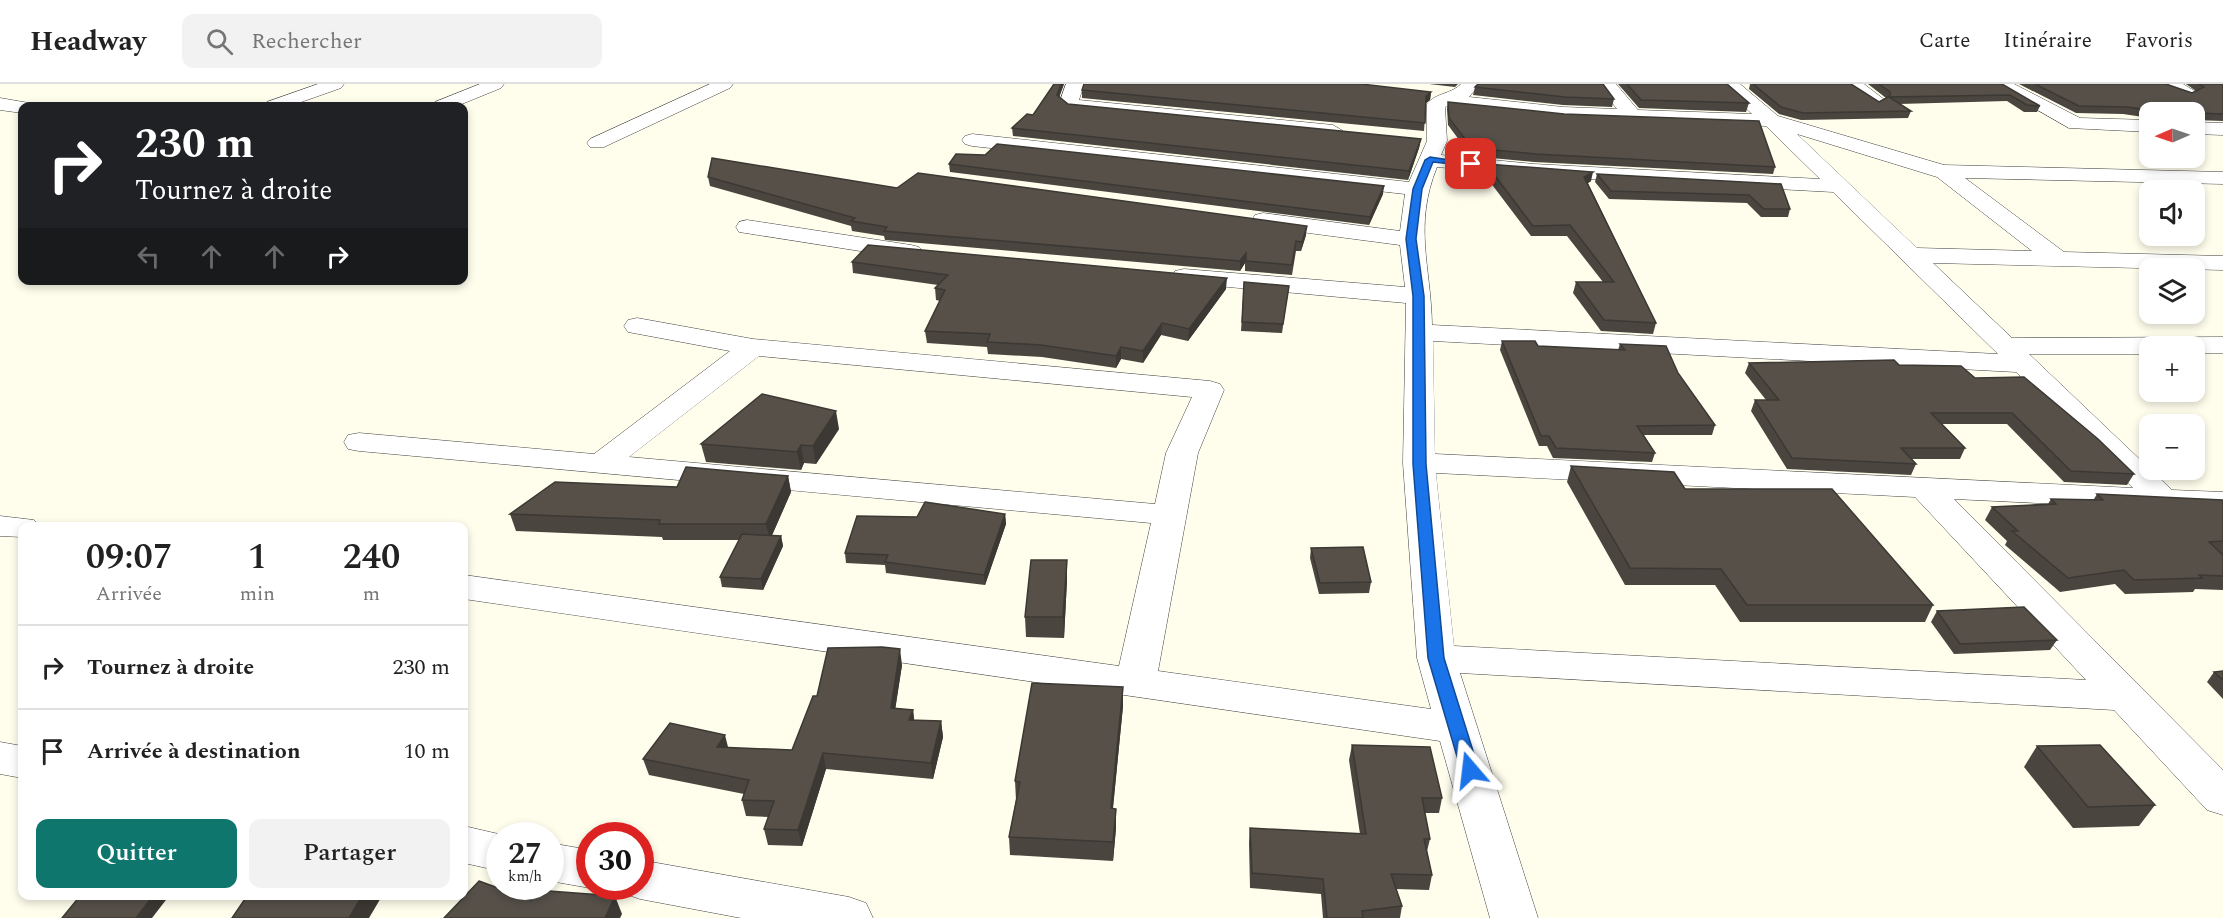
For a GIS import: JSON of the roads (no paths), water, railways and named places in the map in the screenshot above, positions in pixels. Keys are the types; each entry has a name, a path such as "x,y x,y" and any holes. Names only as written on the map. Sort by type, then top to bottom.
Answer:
{"street":[{"path":"285,102 335,84"},
{"path":"452,102 495,84"},
{"path":"597,143 724,84"},
{"path":"1075,84 1068,104 1354,133"},
{"path":"1606,84 1633,116"},
{"path":"1730,84 1821,168 1853,175 1910,255 2163,499"},
{"path":"1852,84 1877,101"},
{"path":"2001,84 2076,124 2139,126"},
{"path":"2168,84 2189,93"},
{"path":"1514,918 1436,658 1419,464 1419,296 1411,239 1417,189 1436,104 1451,93 1563,113 1771,120 1942,171 2058,259"},
{"path":"0,104 18,106"},
{"path":"2115,125 2139,139"},
{"path":"2205,128 2223,129"},
{"path":"972,140 1417,189"},
{"path":"1427,146 1534,170 1853,175 1942,171 2217,182"},
{"path":"2190,168 2217,182"},
{"path":"1236,217 1411,239"},
{"path":"747,227 889,250 936,254"},
{"path":"1910,255 2223,263"},
{"path":"1160,273 1419,296"},
{"path":"637,326 753,347 1210,390 1182,453 1136,681"},
{"path":"1419,332 2014,355 2223,345"},
{"path":"600,464 753,347"},
{"path":"359,442 1170,515"},
{"path":"1419,464 2223,502"},
{"path":"1924,487 2223,798"},
{"path":"0,526 18,527"},
{"path":"468,588 1457,728"},
{"path":"1436,658 2125,696"},
{"path":"0,758 18,761"},
{"path":"468,846 486,849"},
{"path":"654,882 849,918"}]}
